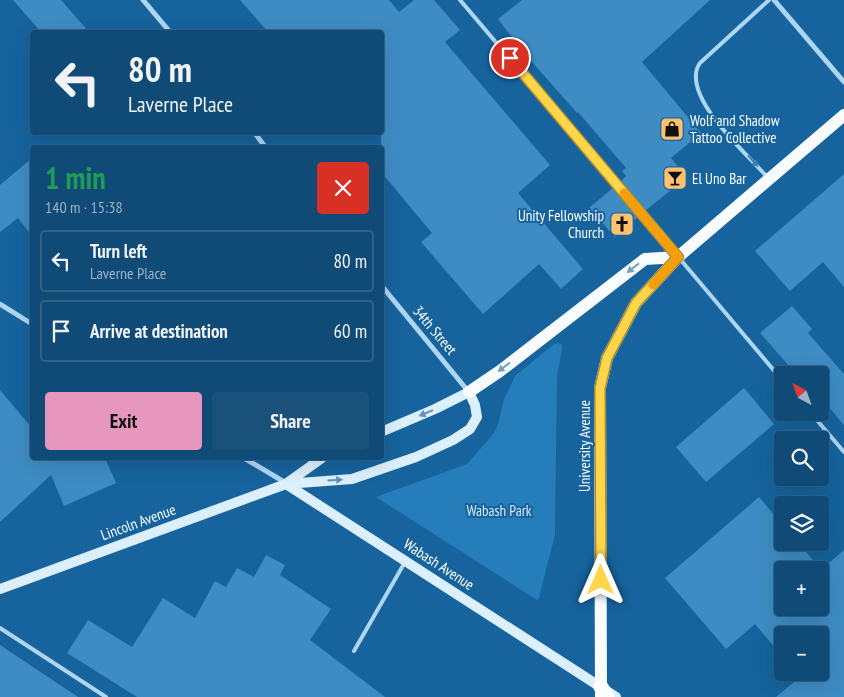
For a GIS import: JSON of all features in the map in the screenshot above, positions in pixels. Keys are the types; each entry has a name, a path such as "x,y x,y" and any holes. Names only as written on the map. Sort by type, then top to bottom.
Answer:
{"main road":[{"name":"University Avenue","path":"603,694 600,388 607,358 636,303 678,257 844,115"},
{"path":"384,431 469,392 500,371 644,259 678,257"},
{"name":"Lincoln Avenue","path":"286,484 352,479 416,456 453,440 470,429 477,417 475,405 469,392"},
{"name":"Lincoln Avenue","path":"0,589 286,484 319,460"},
{"name":"Wabash Avenue","path":"286,484 406,561 603,694 616,697"}],"street":[{"path":"143,0 168,30"},
{"path":"774,0 844,82"},
{"name":"34th Street","path":"384,289 469,392"},
{"path":"0,304 30,323"},
{"name":"Wabash Avenue","path":"247,460 286,484"}],"lane":[{"path":"460,0 774,371"},
{"path":"769,0 700,63 696,72 696,83 709,113 770,179"},
{"path":"818,421 844,452"},
{"path":"354,651 406,561"},
{"path":"0,628 106,697"}],"green space":[{"name":"Wabash Park","path":"559,343 562,345 562,350 557,376 555,535 537,600 376,497 467,464 494,433 504,399 515,376 554,344"}],"building":[{"path":"13,0 61,0 87,30 39,30"},
{"path":"240,0 389,0 399,12 414,0 434,0 460,30 445,42 550,165 518,193 583,269 561,289 539,264 483,314 421,242 432,233 384,176 384,145 381,145 381,135 384,135 384,30 266,30"},
{"path":"522,0 710,0 642,62 701,133 671,158 687,177 645,211 620,182 626,176 622,171 626,168 525,54 498,19"},
{"path":"30,160 30,233 18,218 0,232 0,185"},
{"path":"844,174 844,287 823,262 790,291 755,251"},
{"path":"614,187 639,216 615,237 589,208"},
{"path":"792,306 812,329 808,333 844,374 844,425 829,408 829,366 789,366 760,333"},
{"path":"744,388 774,424 706,482 676,447"},
{"path":"0,390 30,426 30,460 106,460 116,483 64,506 51,475 0,522"},
{"path":"759,497 774,515 774,551 805,551 814,561 774,561 774,616 829,616 829,563 844,550 844,697 776,697 795,681 829,681 829,626 774,626 774,647 755,624 726,649 665,578"},
{"path":"266,555 285,565 280,575 331,609 310,640 385,697 137,697 67,653 88,620 132,647 163,598 195,618 215,581 226,587 237,568 254,577"},
{"path":"0,645 78,697 0,697"}],"slow traffic":[{"path":"624,193 678,257 653,285"}],"place":[{"name":"Wolf and Shadow Tattoo Collective","path":"672,129"},
{"name":"El Uno Bar","path":"675,178"},
{"name":"Unity Fellowship Church","path":"622,224"}],"route":[{"path":"510,58 678,257 636,303 607,358 600,388 601,580"}]}
